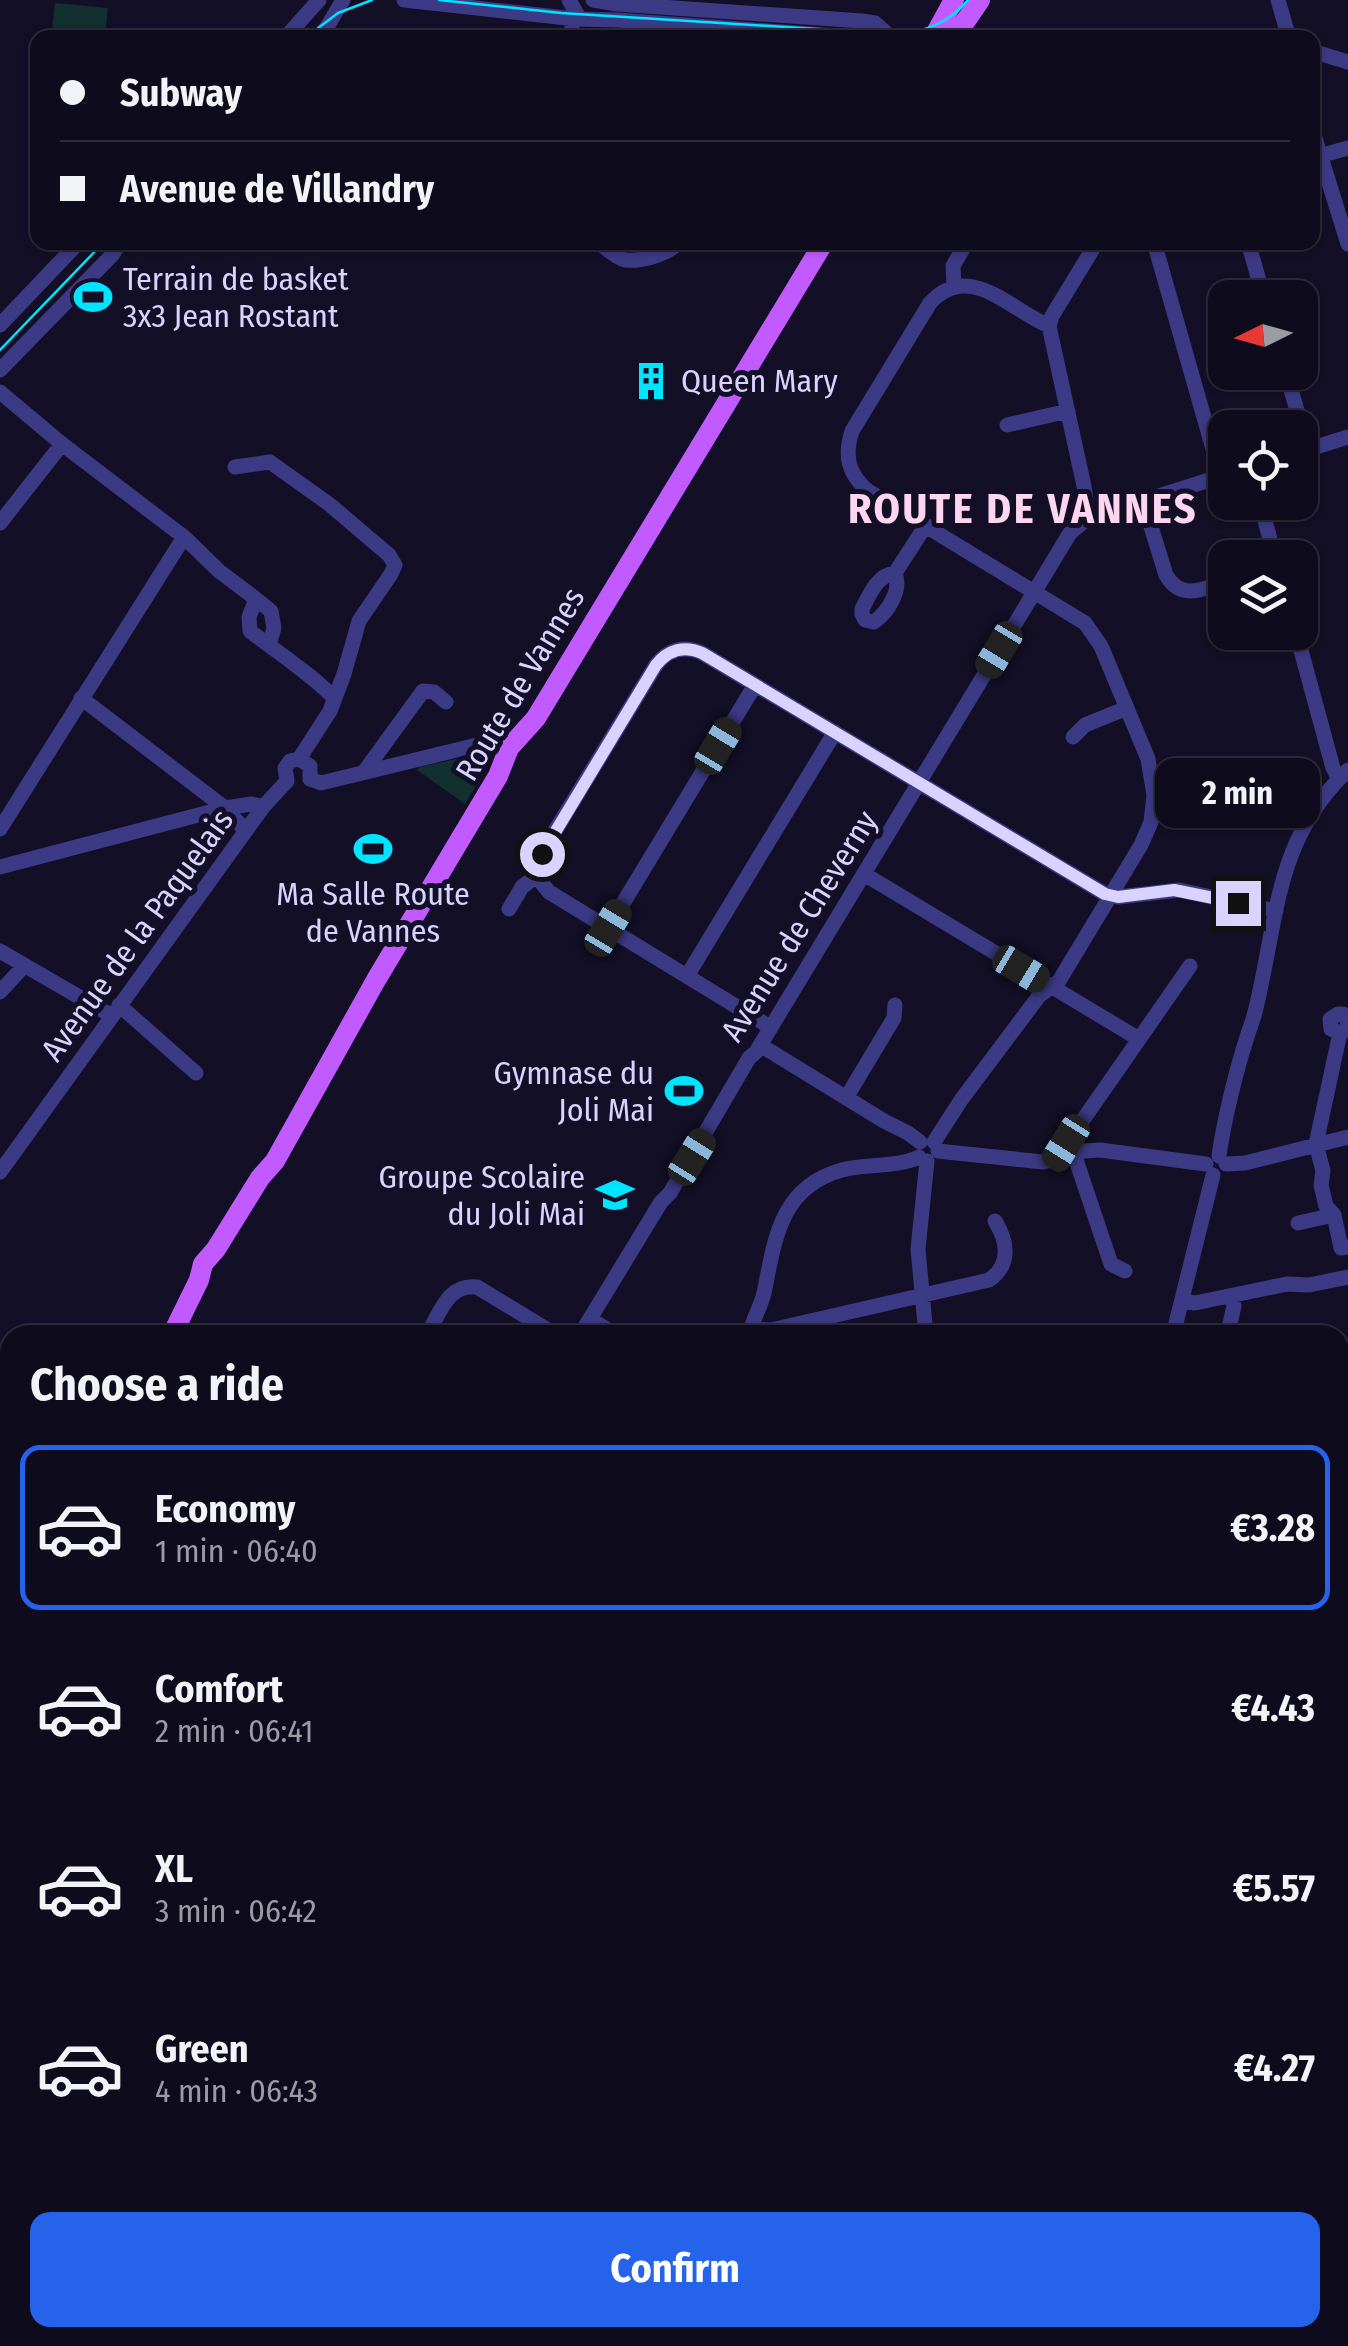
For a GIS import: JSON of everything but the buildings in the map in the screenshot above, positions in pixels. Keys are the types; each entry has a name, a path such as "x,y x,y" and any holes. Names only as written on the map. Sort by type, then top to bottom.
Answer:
{"main road":[{"path":"937,30 954,0"},
{"path":"959,30 980,0"},
{"name":"Route de Vannes","path":"178,1325 268,1183 274,1160 498,776 508,748 544,704 819,250"},
{"name":"Route de Vannes","path":"185,1325 210,1269"}],"street":[{"path":"291,30 319,0"},
{"path":"325,30 343,0"},
{"path":"404,0 658,30"},
{"path":"569,0 577,13 572,30"},
{"path":"594,0 841,25"},
{"path":"1278,0 1287,30"},
{"path":"695,30 875,23 883,30"},
{"path":"1320,53 1348,62"},
{"path":"1320,155 1348,148"},
{"path":"1320,165 1348,244"},
{"path":"0,325 71,250"},
{"path":"0,370 115,250"},
{"path":"609,250 623,260 671,250"},
{"path":"954,286 953,266 962,250"},
{"path":"1089,519 1049,326 1093,250"},
{"path":"1156,250 1208,425"},
{"path":"1250,250 1259,280"},
{"path":"749,1325 764,1292 777,1234 788,1209 803,1190 843,1170 912,1161 927,1151 1040,996 1059,981 1145,838 1154,804 1148,758 1094,633 1034,590 868,490 858,482 848,464 852,432 930,302 942,291 954,286 982,288 1049,326"},
{"path":"0,392 271,610 274,628 269,645 334,698"},
{"path":"1007,425 1068,412"},
{"path":"1318,447 1348,437"},
{"path":"0,524 62,444"},
{"path":"234,466 270,462 329,504 389,555 395,565 359,621 325,719 298,759 287,764 287,781 299,787 310,779 312,770 298,759"},
{"name":"Avenue de Cheverny","path":"586,1325 679,1179 1070,532 1089,519 1208,481"},
{"path":"1143,501 1172,586 1188,592 1208,587"},
{"path":"895,574 926,525"},
{"path":"0,829 184,537"},
{"path":"509,909 522,886 536,876 542,854 661,659 681,649 697,650 1111,896 1174,890 1276,912"},
{"path":"1176,1325 1245,1041 1256,1012 1288,863 1297,838 1343,775 1333,768 1301,650"},
{"path":"608,928 755,684"},
{"path":"364,772 423,691 434,692 446,702"},
{"path":"81,698 225,808 246,831"},
{"path":"1073,737 1085,725 1126,708"},
{"path":"687,976 835,732"},
{"path":"310,779 321,783 477,746 508,748"},
{"name":"Avenue de la Paquelais","path":"0,1172 262,807 287,781"},
{"path":"0,867 225,808 252,804 262,807"},
{"path":"864,874 1138,1040"},
{"path":"536,876 549,892 770,1027"},
{"path":"0,951 116,1010 196,1073"},
{"path":"0,992 24,966"},
{"path":"1055,1160 1190,966"},
{"path":"846,1098 894,1018 895,1005"},
{"path":"1345,1026 1316,1144 1326,1206 1334,1215 1342,1248 1348,1247"},
{"path":"760,1045 904,1131 927,1151 1043,1162 1079,1153 1130,1153 1216,1165 1245,1163 1348,1137"},
{"path":"1073,1134 1111,1264 1126,1272"},
{"path":"925,1325 918,1249 927,1151"},
{"path":"1298,1223 1334,1215"},
{"path":"793,1325 989,1280 998,1274 1006,1258 1002,1232 995,1222"},
{"path":"1182,1301 1195,1303 1287,1284 1309,1285 1348,1278"},
{"path":"433,1325 453,1291 471,1286 540,1325"},
{"path":"1230,1296 1234,1306 1230,1325"},
{"path":"590,1319 600,1325"}],"green space":[{"path":"55,3 108,8 105,30 52,30"},
{"path":"484,753 488,765 465,804 417,770 420,767"}],"tram line":[{"path":"316,30 338,13 372,0"},
{"path":"439,0 561,13 832,30"},
{"path":"920,30 953,15 968,0"},
{"path":"0,350 96,250"}],"place":[{"name":"Terrain de basket 3x3 Jean Rostant","path":"93,297"},
{"name":"Queen Mary","path":"651,381"},
{"name":"Ma Salle Route de Vannes","path":"373,849"},
{"name":"Gymnase du Joli Mai","path":"684,1091"},
{"name":"Groupe Scolaire du Joli Mai","path":"615,1195"}],"district":[{"name":"ROUTE DE VANNES","path":"1023,509"}],"route":[{"path":"542,854 656,665 666,654 687,648 697,650 1105,894 1118,897 1174,890 1238,903"}]}
